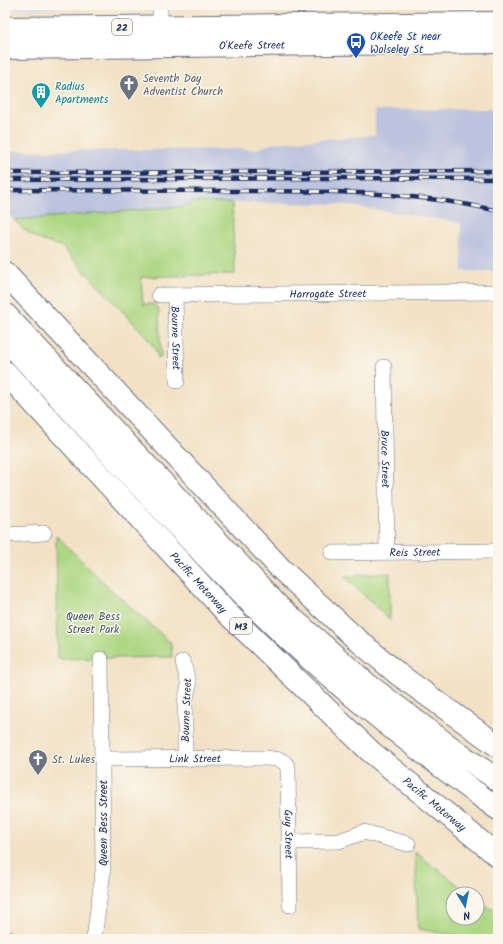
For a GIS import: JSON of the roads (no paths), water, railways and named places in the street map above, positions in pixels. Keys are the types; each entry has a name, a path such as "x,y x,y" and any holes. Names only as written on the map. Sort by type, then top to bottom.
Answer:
{"highway":[{"name":"O'Keefe Street","path":"5,48 160,36 493,18"},
{"name":"O'Keefe Street","path":"5,28 160,36 498,42"},
{"path":"5,273 293,580 347,630 398,674 498,746"},
{"path":"5,314 278,605 367,684 461,756 498,780"},
{"path":"5,338 184,534 254,606 373,713 498,809"},
{"name":"Pacific Motorway","path":"5,372 232,617 370,752 498,856"}],"street":[{"path":"160,5 160,36"},
{"name":"Harrogate Street","path":"159,295 498,292"},
{"name":"Bourne Street","path":"175,296 177,381"},
{"name":"Bruce Street","path":"384,367 387,552"},
{"path":"5,535 44,533"},
{"name":"Reis Street","path":"332,553 498,551"},
{"name":"Queen Bess Street","path":"94,939 103,876 101,659"},
{"name":"Bourne Street","path":"183,662 189,685 185,702 185,759"},
{"name":"Link Street","path":"103,759 272,759 287,764"},
{"name":"Guy Street","path":"287,764 290,842 290,904"},
{"path":"290,842 339,841 364,832 408,844"}],"railway":[{"path":"5,173 498,171"},
{"path":"5,180 338,178 498,179"},
{"path":"5,190 338,192 434,199 498,211"}],"place":[{"name":"OKeefe St near Wolseley St","path":"356,59"},
{"name":"Seventh Day Adventist Church","path":"129,101"},
{"name":"Radius Apartments","path":"41,109"},
{"name":"St. Lukes","path":"38,776"}],"park label":[{"name":"Queen Bess Street Park","path":"93,622"}]}
